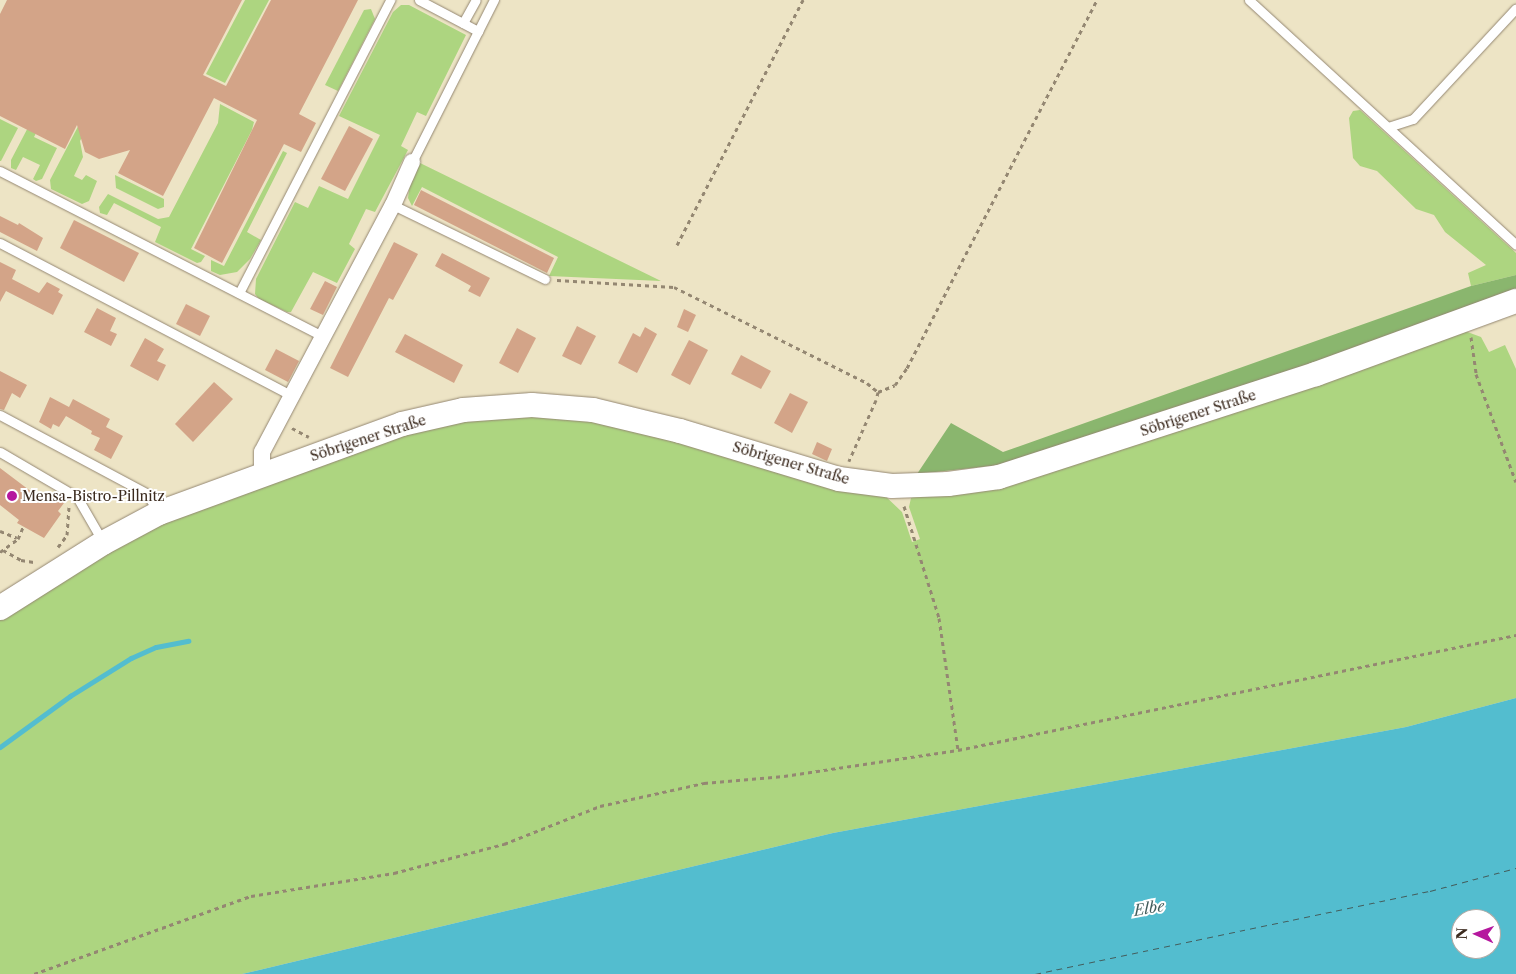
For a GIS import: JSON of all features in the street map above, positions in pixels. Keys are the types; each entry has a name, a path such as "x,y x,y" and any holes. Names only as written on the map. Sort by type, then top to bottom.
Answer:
{"street":[{"path":"262,474 262,452 393,205 412,162"},
{"name":"Söbrigener Straße","path":"0,608 103,542 159,512 402,424 463,410 532,405 626,416 839,479 892,486 948,484 999,477 1316,374 1516,301"}],"lane":[{"path":"240,293 390,0"},
{"path":"419,0 478,31"},
{"path":"463,23 476,0"},
{"path":"412,162 494,0"},
{"path":"1250,0 1516,245"},
{"path":"1388,126 1413,119 1516,8"},
{"path":"0,171 322,336"},
{"path":"393,205 545,279"},
{"path":"0,243 291,395"},
{"path":"0,415 146,493 159,512"},
{"path":"0,452 77,497 103,542"}],"path":[{"path":"677,245 803,0"},
{"path":"839,479 858,443 878,392 895,385 907,368 1097,0"},
{"path":"545,279 674,287 726,311 878,392"},
{"path":"1468,320 1476,374 1516,482"},
{"path":"278,420 313,439"},
{"path":"892,486 907,510 939,618 958,750"},
{"path":"50,553 67,536 67,514 71,502"},
{"path":"1,551 18,539 23,527"},
{"path":"0,531 18,539"},
{"path":"1,551 32,562 42,558"},
{"path":"34,974 251,896 394,873 504,844 600,806 704,783 784,776 958,750 1516,635"}],"green space":[{"path":"245,0 269,0 225,83 206,74"},
{"path":"401,5 409,5 466,35 426,116 417,112 401,146 408,150 375,212 366,209 349,244 355,249 337,283 313,272 291,312 287,312 259,299 255,294 256,279 295,202 308,208 319,186 348,199 380,135 339,116 393,12"},
{"path":"371,9 375,19 338,91 325,85 364,10"},
{"path":"79,30 86,34 34,137 57,148 42,179 36,181 33,179 40,165 23,157 16,170 11,168 11,160"},
{"path":"118,50 124,54 80,141 83,157 74,176 82,180 86,175 97,181 89,201 82,204 51,189 50,180"},
{"path":"220,104 254,122 252,130 191,249 205,256 201,262 197,263 155,242 161,227 114,203 107,215 100,213 99,207 108,194 158,219 169,217 218,123"},
{"path":"1360,110 1516,253 1516,275 1471,286 1468,273 1486,265 1445,232 1434,215 1416,209 1377,171 1360,166 1353,158 1349,118 1353,111"},
{"path":"0,119 18,128 1,161 0,161"},
{"path":"283,151 287,153 247,232 261,240 250,259 237,272 220,275 211,271 211,260 224,266"},
{"path":"418,162 661,281 549,276 558,257 422,187 412,206 408,198 410,183"},
{"path":"115,175 164,199 164,207 158,209 116,188"},
{"path":"1516,275 1516,290 1313,363 1000,465 917,474 951,423 1003,452 1471,286"},
{"path":"1462,330 1481,337 1489,352 1505,345 1516,369 1516,698 1406,727 833,833 242,974 0,974 0,616 162,518 402,431 499,413 590,418 882,493 902,512 912,542 920,539 909,507 911,498 917,495"}],"water":[{"name":"Elbe","path":"1516,698 1516,974 242,974 833,833 1406,727"}],"building":[{"path":"7,0 242,0 203,75 226,86 271,0 358,0 299,114 316,123 301,152 284,144 222,263 194,248 257,120 214,98 163,196 118,173 130,150 99,159 85,152 77,125 65,149 0,116 0,14"},
{"path":"349,126 373,139 345,191 321,179"},
{"path":"421,190 554,258 547,273 414,205"},
{"path":"0,216 18,225 19,223 43,238 37,251 0,232"},
{"path":"74,220 139,253 124,282 60,248"},
{"path":"394,242 418,254 393,300 389,298 348,377 330,368"},
{"path":"442,253 490,278 480,297 468,291 471,286 435,266"},
{"path":"0,262 16,270 12,279 39,293 47,282 60,289 58,292 63,295 53,315 6,291 0,302"},
{"path":"325,281 337,287 323,315 310,309"},
{"path":"186,304 210,316 200,336 176,324"},
{"path":"97,308 116,318 110,331 117,334 111,346 84,332"},
{"path":"684,309 696,315 688,332 677,327"},
{"path":"577,326 596,336 581,365 562,356"},
{"path":"645,327 657,334 637,373 618,363 633,333 640,337"},
{"path":"517,328 536,338 518,373 499,363"},
{"path":"405,334 463,365 454,383 395,352"},
{"path":"145,338 164,349 157,361 166,365 158,381 130,366"},
{"path":"689,340 708,350 690,385 671,375"},
{"path":"276,349 299,361 288,382 265,370"},
{"path":"741,355 771,371 761,389 731,374"},
{"path":"0,371 27,385 20,398 12,393 4,410 0,409"},
{"path":"214,382 233,399 193,442 175,424"},
{"path":"790,393 808,402 792,433 774,423"},
{"path":"50,397 69,407 73,399 110,419 106,427 123,436 111,459 94,450 100,438 91,434 92,431 66,416 59,427 53,424 51,429 39,422"},
{"path":"817,442 832,449 827,461 812,454"},
{"path":"0,468 45,502 51,494 64,503 58,511 61,514 44,538 17,523 19,520 0,505"}],"waterway":[{"path":"0,747 70,696 131,658 156,647 188,641"}],"ferry route":[{"path":"1035,974 1430,891 1516,868"}],"place":[{"name":"Mensa-Bistro-Pillnitz","path":"12,496"}]}
